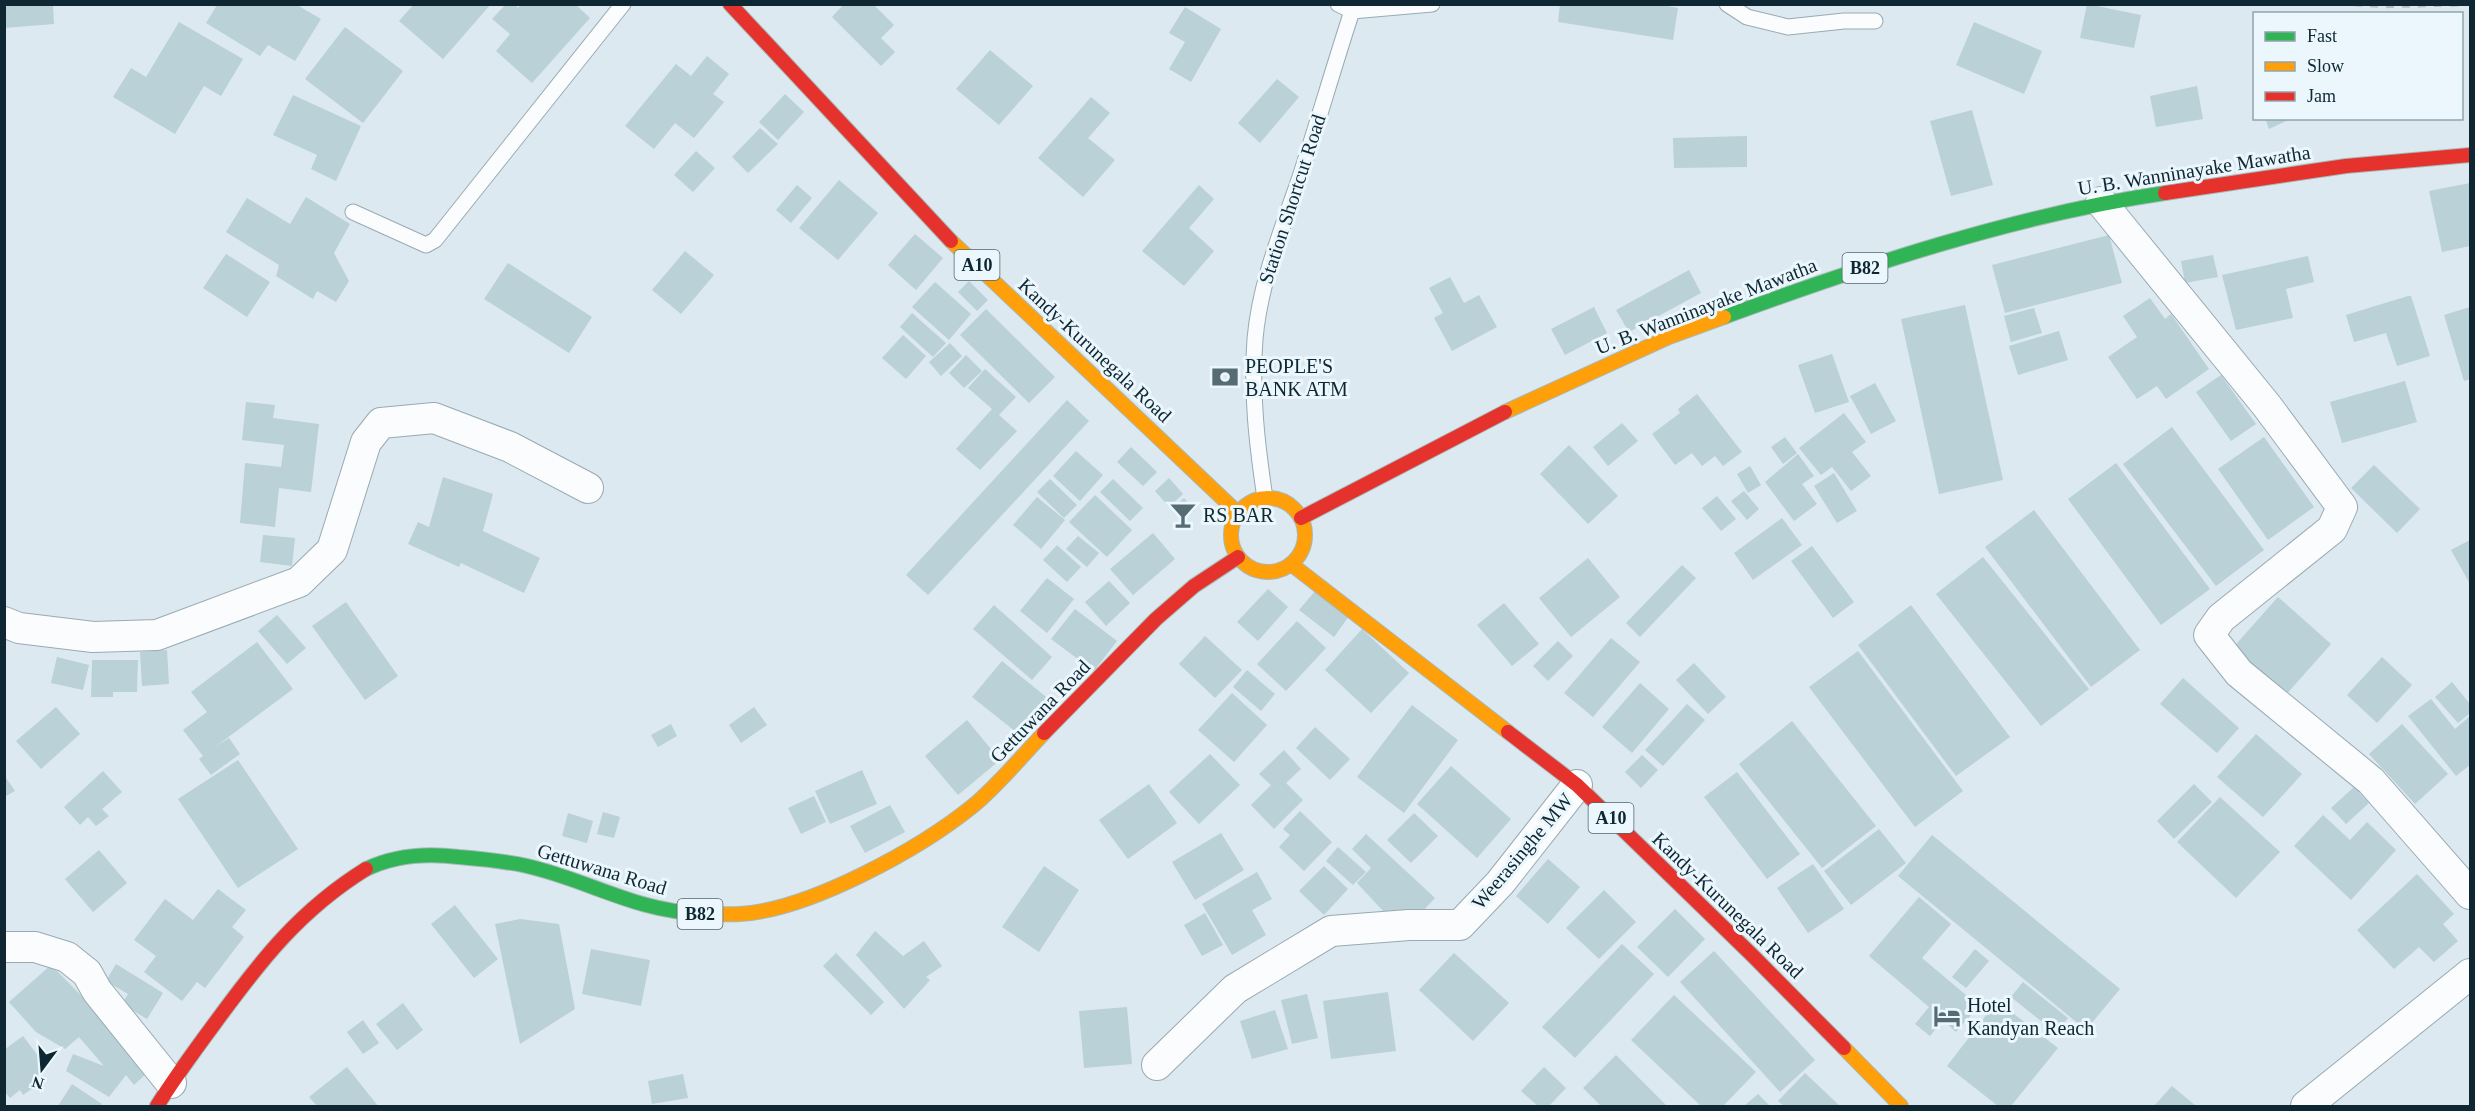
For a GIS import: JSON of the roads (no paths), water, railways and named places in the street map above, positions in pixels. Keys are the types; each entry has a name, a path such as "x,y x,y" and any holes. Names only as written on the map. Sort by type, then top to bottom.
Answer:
{"main road":[{"name":"Kandy-Kurunegala Road","path":"730,4 958,248 1238,513"},
{"name":"U. B. Wanninayake Mawatha","path":"1301,518 1492,418 1669,337 1813,284 1965,238 2101,202 2346,166 2470,155"},
{"path":"1265,498 1286,502 1301,518 1305,534 1302,551 1292,564 1278,571 1262,572 1247,566 1233,548 1231,533 1238,513 1254,501 1265,498"},
{"name":"Gettuwana Road","path":"164,1095 252,972 291,928 322,898 345,881 364,868 384,860 435,854 491,860 537,869 653,908 714,915 741,914 802,901 898,856 937,832 975,804 1156,619 1194,586 1238,557"},
{"name":"Kandy-Kurunegala Road","path":"1292,564 1576,785 1752,955 1901,1107"}],"street":[{"path":"2101,202 2267,406 2342,507 2332,529 2221,618 2209,635 2239,673 2371,781 2470,894"},
{"path":"4,622 19,628 93,637 157,635 299,582 332,550 366,442 381,423 434,418 510,447 588,488"},
{"name":"Weerasinghe MW","path":"1157,1065 1235,989 1331,931 1409,925 1460,925 1500,883 1576,785"},
{"path":"4,947 35,947 67,957 87,973 164,1095"},
{"path":"2306,1107 2470,974"}],"lane":[{"path":"353,212 426,245 435,240 623,4"},
{"path":"1338,4 1352,11 1432,4"},
{"path":"1726,4 1747,17 1788,27 1844,21 1875,21"},
{"name":"Station Shortcut Road","path":"1265,498 1256,439 1253,387 1255,338 1261,296 1272,252 1313,137 1352,11"}],"railway":[{"path":"2354,4 2385,6 2465,4"}],"place":[{"name":"PEOPLE'S BANK ATM","path":"1225,377"},
{"name":"RS BAR","path":"1183,515"},
{"name":"Hotel Kandyan Reach","path":"1947,1016"}]}
